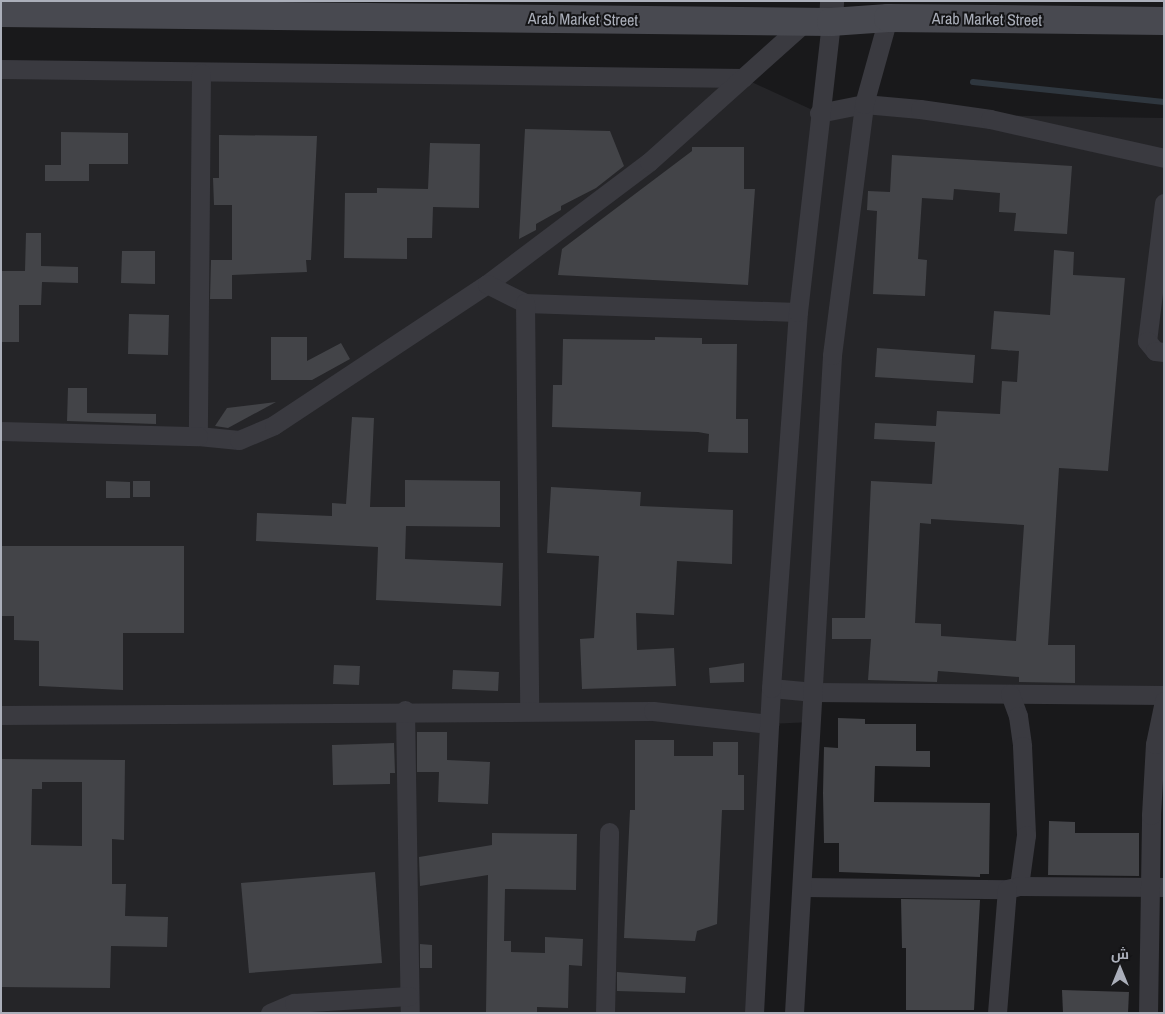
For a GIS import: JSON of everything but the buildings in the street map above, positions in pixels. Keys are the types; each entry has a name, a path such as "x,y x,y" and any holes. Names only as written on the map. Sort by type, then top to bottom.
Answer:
{"main road":[{"name":"Arab Market Street","path":"1,13 823,15 888,10 1164,21"}],"street":[{"path":"794,1013 803,887 832,355 864,104 888,10"},
{"path":"1,431 198,436 239,440 274,425 487,284 649,162 743,78 823,15"},
{"path":"754,1013 771,688 798,312 819,113 823,15"},
{"path":"1,69 743,78"},
{"path":"198,436 200,72"},
{"path":"819,113 864,104 990,119 1164,158"},
{"path":"1164,203 1147,341 1155,351 1164,352"},
{"path":"487,284 525,303 798,312"},
{"path":"525,303 530,710"},
{"path":"771,688 814,692 1164,695"},
{"path":"997,1013 1013,888 1026,835 1022,746 1018,716 1010,694"},
{"path":"1148,1013 1157,887 1155,744 1164,701"},
{"path":"1,715 405,710 494,713 505,709 653,711 769,724"},
{"path":"270,1013 294,1003 410,1004 405,710"},
{"path":"605,1013 610,832"},
{"path":"803,887 1157,887"}],"shaded area":[{"path":"1,69 743,78 819,113 1164,118 1164,695 814,692 812,722 769,724 754,1013 1,1013"}],"waterway":[{"path":"973,82 1164,102"}]}
